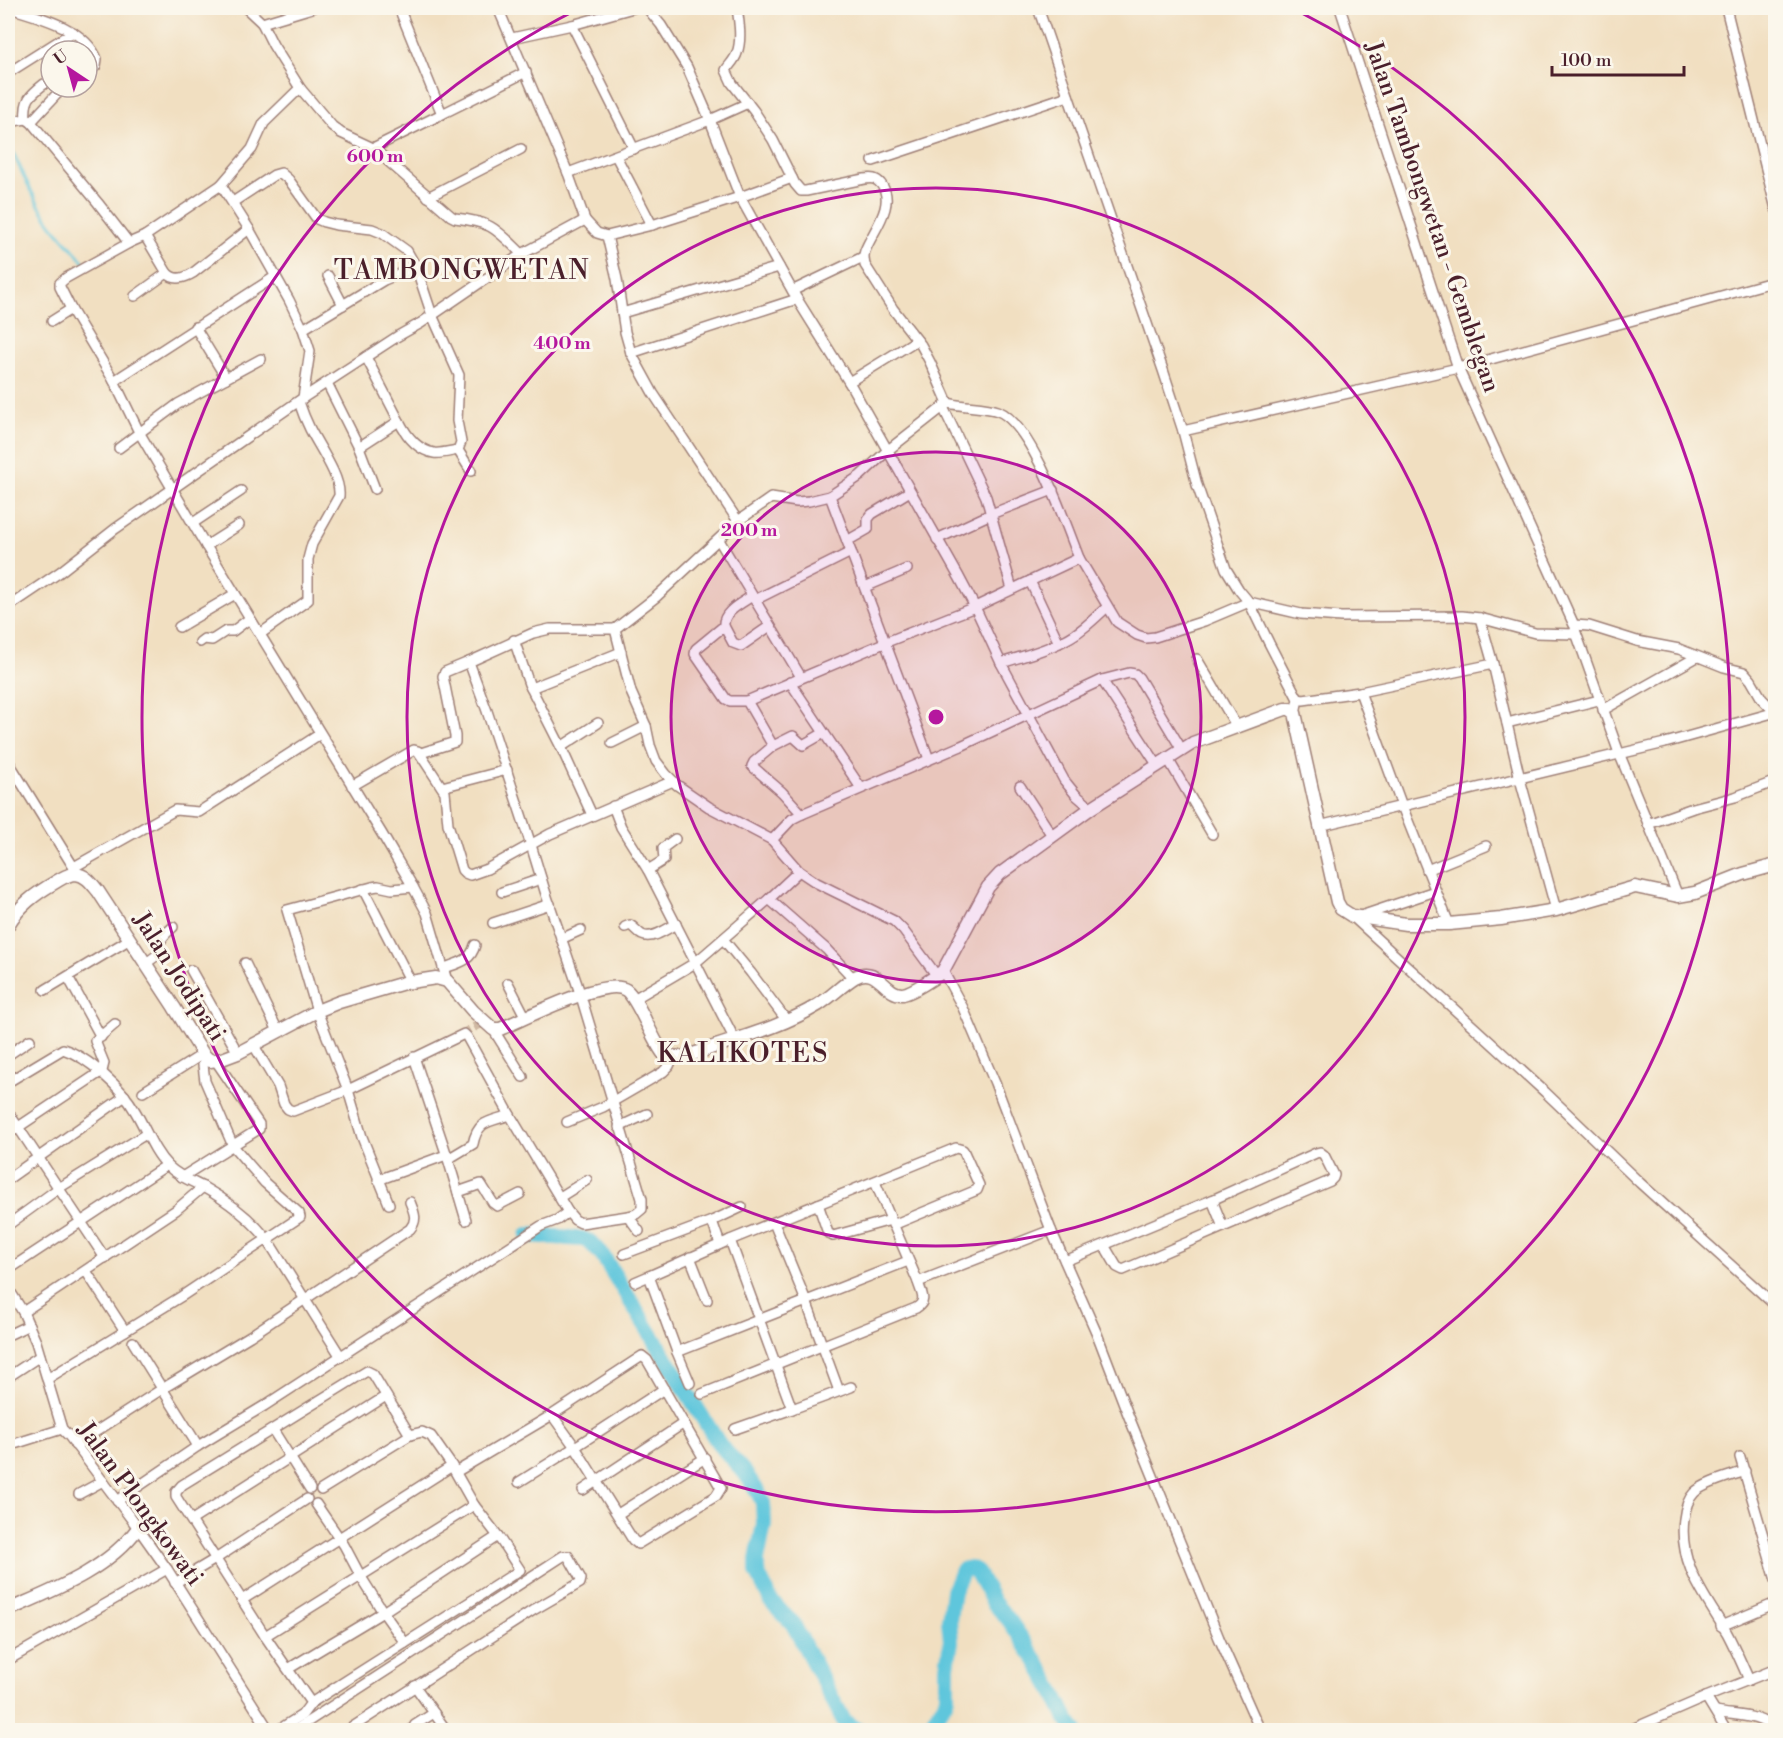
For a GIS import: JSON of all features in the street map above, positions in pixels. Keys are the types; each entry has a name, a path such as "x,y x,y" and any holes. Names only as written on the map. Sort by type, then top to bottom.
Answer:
{"street":[{"path":"10,8 73,32 83,39"},
{"path":"246,8 262,23 300,88 332,126 341,134 373,148 455,218 480,221 491,226 522,254"},
{"path":"262,23 312,8"},
{"path":"399,8 442,114"},
{"path":"498,8 568,173 585,220 597,233 607,236 652,225 792,178"},
{"path":"512,38 572,25 633,8"},
{"path":"647,8 661,25 687,67 740,197 779,267 849,382 975,607 1064,780 1091,808"},
{"path":"632,353 795,294 863,257 884,211 886,195 880,182 874,178 806,191 798,188 773,140 726,73 738,50 737,8"},
{"path":"1038,8 1183,431 1197,485 1226,569 1249,602 1298,699 1295,713 1337,902 1341,909 1355,916 1545,1092 1605,1151 1776,1306"},
{"name":"Jalan Tambongwetan - Gemblegan","path":"1340,8 1458,368 1575,630 1619,753 1678,896"},
{"path":"1726,8 1776,209"},
{"path":"572,25 634,149"},
{"path":"8,73 73,32"},
{"path":"373,148 526,72"},
{"path":"39,88 27,102 25,108 28,120 129,243"},
{"path":"300,88 264,123 252,149 221,185 145,236 61,282 60,287 114,381 139,432 206,546 413,887 427,913 447,981 473,1011 493,1029 523,1077"},
{"path":"873,161 1068,96"},
{"path":"8,122 28,120 51,99"},
{"path":"568,173 710,120 748,103"},
{"path":"428,197 521,149"},
{"path":"616,156 652,225"},
{"path":"233,202 274,175 281,173 289,180 317,219 330,224 382,232 407,252 416,267 432,315 459,375 457,421 461,442 458,450"},
{"path":"221,185 276,276 303,329 309,351 301,400 310,429 335,477 340,492 333,510 312,544 308,559 308,600 260,634"},
{"path":"8,607 60,572 115,529 301,400 522,254 585,220"},
{"path":"145,236 167,273 170,277 176,278 188,276 249,229"},
{"path":"607,236 625,332 632,353 653,393 738,520"},
{"path":"863,257 865,265 893,309 917,340 930,362 986,497 1012,589"},
{"path":"303,329 384,280 416,267"},
{"path":"622,314 779,267"},
{"path":"135,296 167,273"},
{"path":"114,381 276,276"},
{"path":"328,276 343,305"},
{"path":"1183,431 1458,368 1776,281"},
{"path":"52,321 71,309"},
{"path":"195,327 226,378"},
{"path":"849,382 917,340"},
{"path":"366,357 399,421 414,443 434,453 458,450"},
{"path":"119,448 178,404 261,359"},
{"path":"327,383 358,447 375,489"},
{"path":"421,753 455,742 442,679 445,672 533,633 550,629 615,629 656,597 738,520 771,498 797,502 830,496 860,476 887,451 946,405 997,411 1006,416 1024,437 1042,467 1079,558 1107,607 1125,629 1146,638 1164,635 1249,602 1301,614 1341,617 1462,616 1480,618 1535,633 1575,630 1589,626 1679,649 1746,674 1762,699 1776,710"},
{"path":"358,447 399,421"},
{"path":"458,450 471,471"},
{"path":"937,539 991,514 1053,490"},
{"path":"193,523 241,491"},
{"path":"847,541 868,530 868,519 872,514 910,491"},
{"path":"830,496 929,759"},
{"path":"206,546 240,525"},
{"path":"719,540 801,677"},
{"path":"770,626 743,645 738,646 733,643 723,621 726,615 754,598 851,552"},
{"path":"724,626 696,649 695,654 726,699 730,702 747,701 884,642 975,607 1079,558"},
{"path":"865,587 907,569"},
{"path":"1030,581 1059,643"},
{"path":"179,627 235,594"},
{"path":"1002,663 1059,643 1078,632 1107,607"},
{"path":"1480,618 1556,910"},
{"path":"200,642 204,639 212,640 226,631 231,632 249,619"},
{"path":"615,629 631,692 646,726 650,745 656,760 673,781 724,816 772,840 799,871 817,883 894,921 940,973 963,1008 991,1072 1051,1230 1097,1334 1219,1638 1260,1731"},
{"path":"514,640 531,688 592,815"},
{"path":"531,688 621,652"},
{"path":"1603,710 1697,657"},
{"path":"1197,659 1237,727"},
{"path":"254,1044 278,1086 285,1104 293,1111 348,1090 464,1034 510,1115 575,1220 581,1223 628,1216 639,1212 643,1205 580,993 469,662"},
{"path":"1298,699 1360,692 1493,664"},
{"path":"772,840 792,819 802,814 1029,715 1102,680 1129,673 1139,678 1182,750"},
{"path":"1102,680 1163,762 1212,834"},
{"path":"790,682 861,788"},
{"path":"1360,692 1449,924"},
{"path":"1507,723 1599,700"},
{"path":"747,701 773,746"},
{"path":"493,1029 500,1029 580,993 620,987 634,999 659,1048 663,1053 673,1057 692,1054 787,1021 820,1004 853,978 865,974 874,976 893,992 900,994 908,992 940,973 993,880 1091,808 1203,738 1285,708 1295,713"},
{"path":"1319,826 1665,743 1776,710"},
{"path":"561,747 598,723"},
{"path":"612,743 646,726"},
{"path":"802,814 782,792 752,766 773,746 793,736 803,745 824,733"},
{"path":"8,925 27,900 66,875 175,810 199,812 320,734"},
{"path":"352,786 414,750 421,753 446,796 448,824 465,873 470,875 487,869 531,844 592,815 673,781"},
{"path":"8,761 76,870"},
{"path":"442,787 507,770"},
{"path":"1648,824 1775,783"},
{"path":"1020,786 1053,837"},
{"path":"613,806 621,827 648,870 735,1040"},
{"path":"648,870 664,860 663,848 675,839"},
{"path":"1427,870 1486,846"},
{"path":"1355,916 1406,924 1449,924 1501,919 1556,910 1635,887 1678,896 1695,893 1743,874 1776,865"},
{"name":"Jalan Jodipati","path":"76,870 89,881 130,939 208,1058 238,1053 317,1011 362,994 436,978 447,981"},
{"path":"634,999 694,963 799,871"},
{"path":"502,892 541,879"},
{"path":"389,1204 378,1180 348,1090 317,1011 287,910 378,886 392,889 413,887"},
{"path":"363,890 411,982"},
{"path":"1355,916 1435,891"},
{"path":"769,899 826,949 853,978"},
{"path":"493,923 550,904"},
{"path":"626,927 630,925 634,927 638,933 646,937 676,924"},
{"path":"145,964 158,955 161,940 172,927"},
{"path":"561,939 581,930"},
{"path":"45,990 130,939"},
{"path":"723,939 787,1021"},
{"path":"444,968 467,960 472,955 475,945"},
{"path":"245,963 278,1031"},
{"path":"191,970 238,1053"},
{"path":"68,977 101,1036"},
{"path":"508,983 526,1018"},
{"path":"8,1134 102,1070 104,1063 95,1042 116,1024"},
{"path":"8,1054 30,1040"},
{"path":"8,1082 63,1049 102,1070 135,1110 146,1134 167,1165 182,1177 203,1187 243,1214 267,1239 341,1357"},
{"path":"414,1057 466,1220"},
{"path":"567,1122 612,1102 663,1072 673,1057"},
{"path":"143,1092 208,1058"},
{"path":"46,1379 222,1270 301,1216 265,1183 233,1146 205,1082 203,1065 208,1058"},
{"path":"182,1177 259,1129 260,1124 208,1058"},
{"path":"8,1179 125,1096"},
{"path":"8,1113 105,1258"},
{"path":"619,1127 647,1114"},
{"path":"378,1180 469,1148 481,1126 510,1115"},
{"path":"8,1226 59,1188 146,1134"},
{"path":"635,1282 720,1244 774,1223 818,1204 958,1148 964,1152 979,1185 977,1190 892,1222 833,1236 828,1233 818,1204"},
{"path":"1065,1261 1212,1200 1316,1153 1322,1154 1334,1175 1330,1181 1123,1270 1117,1267 1104,1245"},
{"path":"8,1270 167,1165"},
{"path":"560,1197 587,1180"},
{"path":"702,1394 919,1306 923,1300 918,1282 875,1182"},
{"path":"458,1192 481,1184 497,1206 520,1194"},
{"path":"23,1312 176,1210 203,1187"},
{"path":"1212,1200 1223,1227"},
{"path":"75,1445 305,1300 410,1229 415,1218 410,1202"},
{"path":"624,1254 712,1221 742,1207"},
{"path":"117,1501 198,1446 341,1357 541,1226 557,1220 568,1212"},
{"path":"628,1216 639,1231"},
{"path":"712,1221 720,1244"},
{"path":"774,1223 839,1391"},
{"path":"918,1282 1051,1230"},
{"path":"730,1240 792,1409"},
{"path":"690,1257 707,1300"},
{"path":"677,1352 908,1261"},
{"path":"86,1271 125,1331"},
{"path":"648,1276 690,1383"},
{"name":"Jalan Plongkowati","path":"8,1288 29,1325 62,1430 103,1481 167,1569 269,1731"},
{"path":"8,1335 29,1325"},
{"path":"133,1342 198,1446"},
{"path":"8,1377 40,1356"},
{"path":"242,1600 457,1469 552,1415 640,1356 646,1358 721,1488 718,1494 706,1502 640,1544 636,1544 575,1447 552,1415"},
{"path":"311,1703 176,1497 176,1491 367,1371 373,1374 410,1435"},
{"path":"735,1429 851,1387"},
{"path":"519,1482 664,1389"},
{"path":"192,1520 386,1396"},
{"path":"583,1490 684,1423"},
{"path":"8,1446 62,1430"},
{"path":"273,1430 310,1489 308,1492 342,1540 361,1577 405,1642"},
{"path":"278,1731 302,1715 311,1703 520,1570 474,1505 457,1469 431,1436 422,1432 410,1435 321,1490 310,1489"},
{"path":"1740,1457 1776,1580"},
{"path":"618,1514 705,1458"},
{"path":"1745,1471 1695,1491 1689,1499 1684,1521 1683,1544 1686,1561 1692,1575 1726,1633 1749,1680"},
{"path":"79,1494 103,1481"},
{"path":"175,1583 315,1501 323,1494 321,1490"},
{"path":"265,1636 474,1505"},
{"path":"8,1610 98,1566 120,1549 138,1528"},
{"path":"288,1669 383,1612 498,1536"},
{"path":"295,1731 563,1556 567,1556 580,1576 580,1583 415,1686 353,1729"},
{"path":"8,1660 167,1569"},
{"path":"1721,1626 1776,1603"},
{"path":"1630,1731 1776,1669"},
{"path":"415,1686 446,1731"},
{"path":"1706,1697 1726,1731"},
{"path":"1716,1712 1760,1719 1770,1724 1775,1731"},
{"path":"416,1731 415,1725 434,1713"}],"waterway":[{"path":"8,142 43,212 85,264"},
{"path":"528,1235 583,1239 590,1242 602,1255 719,1444 745,1473 758,1492 763,1503 764,1524 757,1572 771,1601 793,1624 844,1721 858,1730"},
{"path":"915,1730 925,1728 932,1723 944,1705 947,1696 947,1667 951,1641 949,1620 953,1591 963,1570 970,1568 976,1571 994,1603 1009,1620 1034,1657 1075,1730"}],"tunnel":[{"path":"462,1034 484,1022"}],"district":[{"name":"TAMBONGWETAN","path":"462,271"},
{"name":"KALIKOTES","path":"743,1054"}]}
